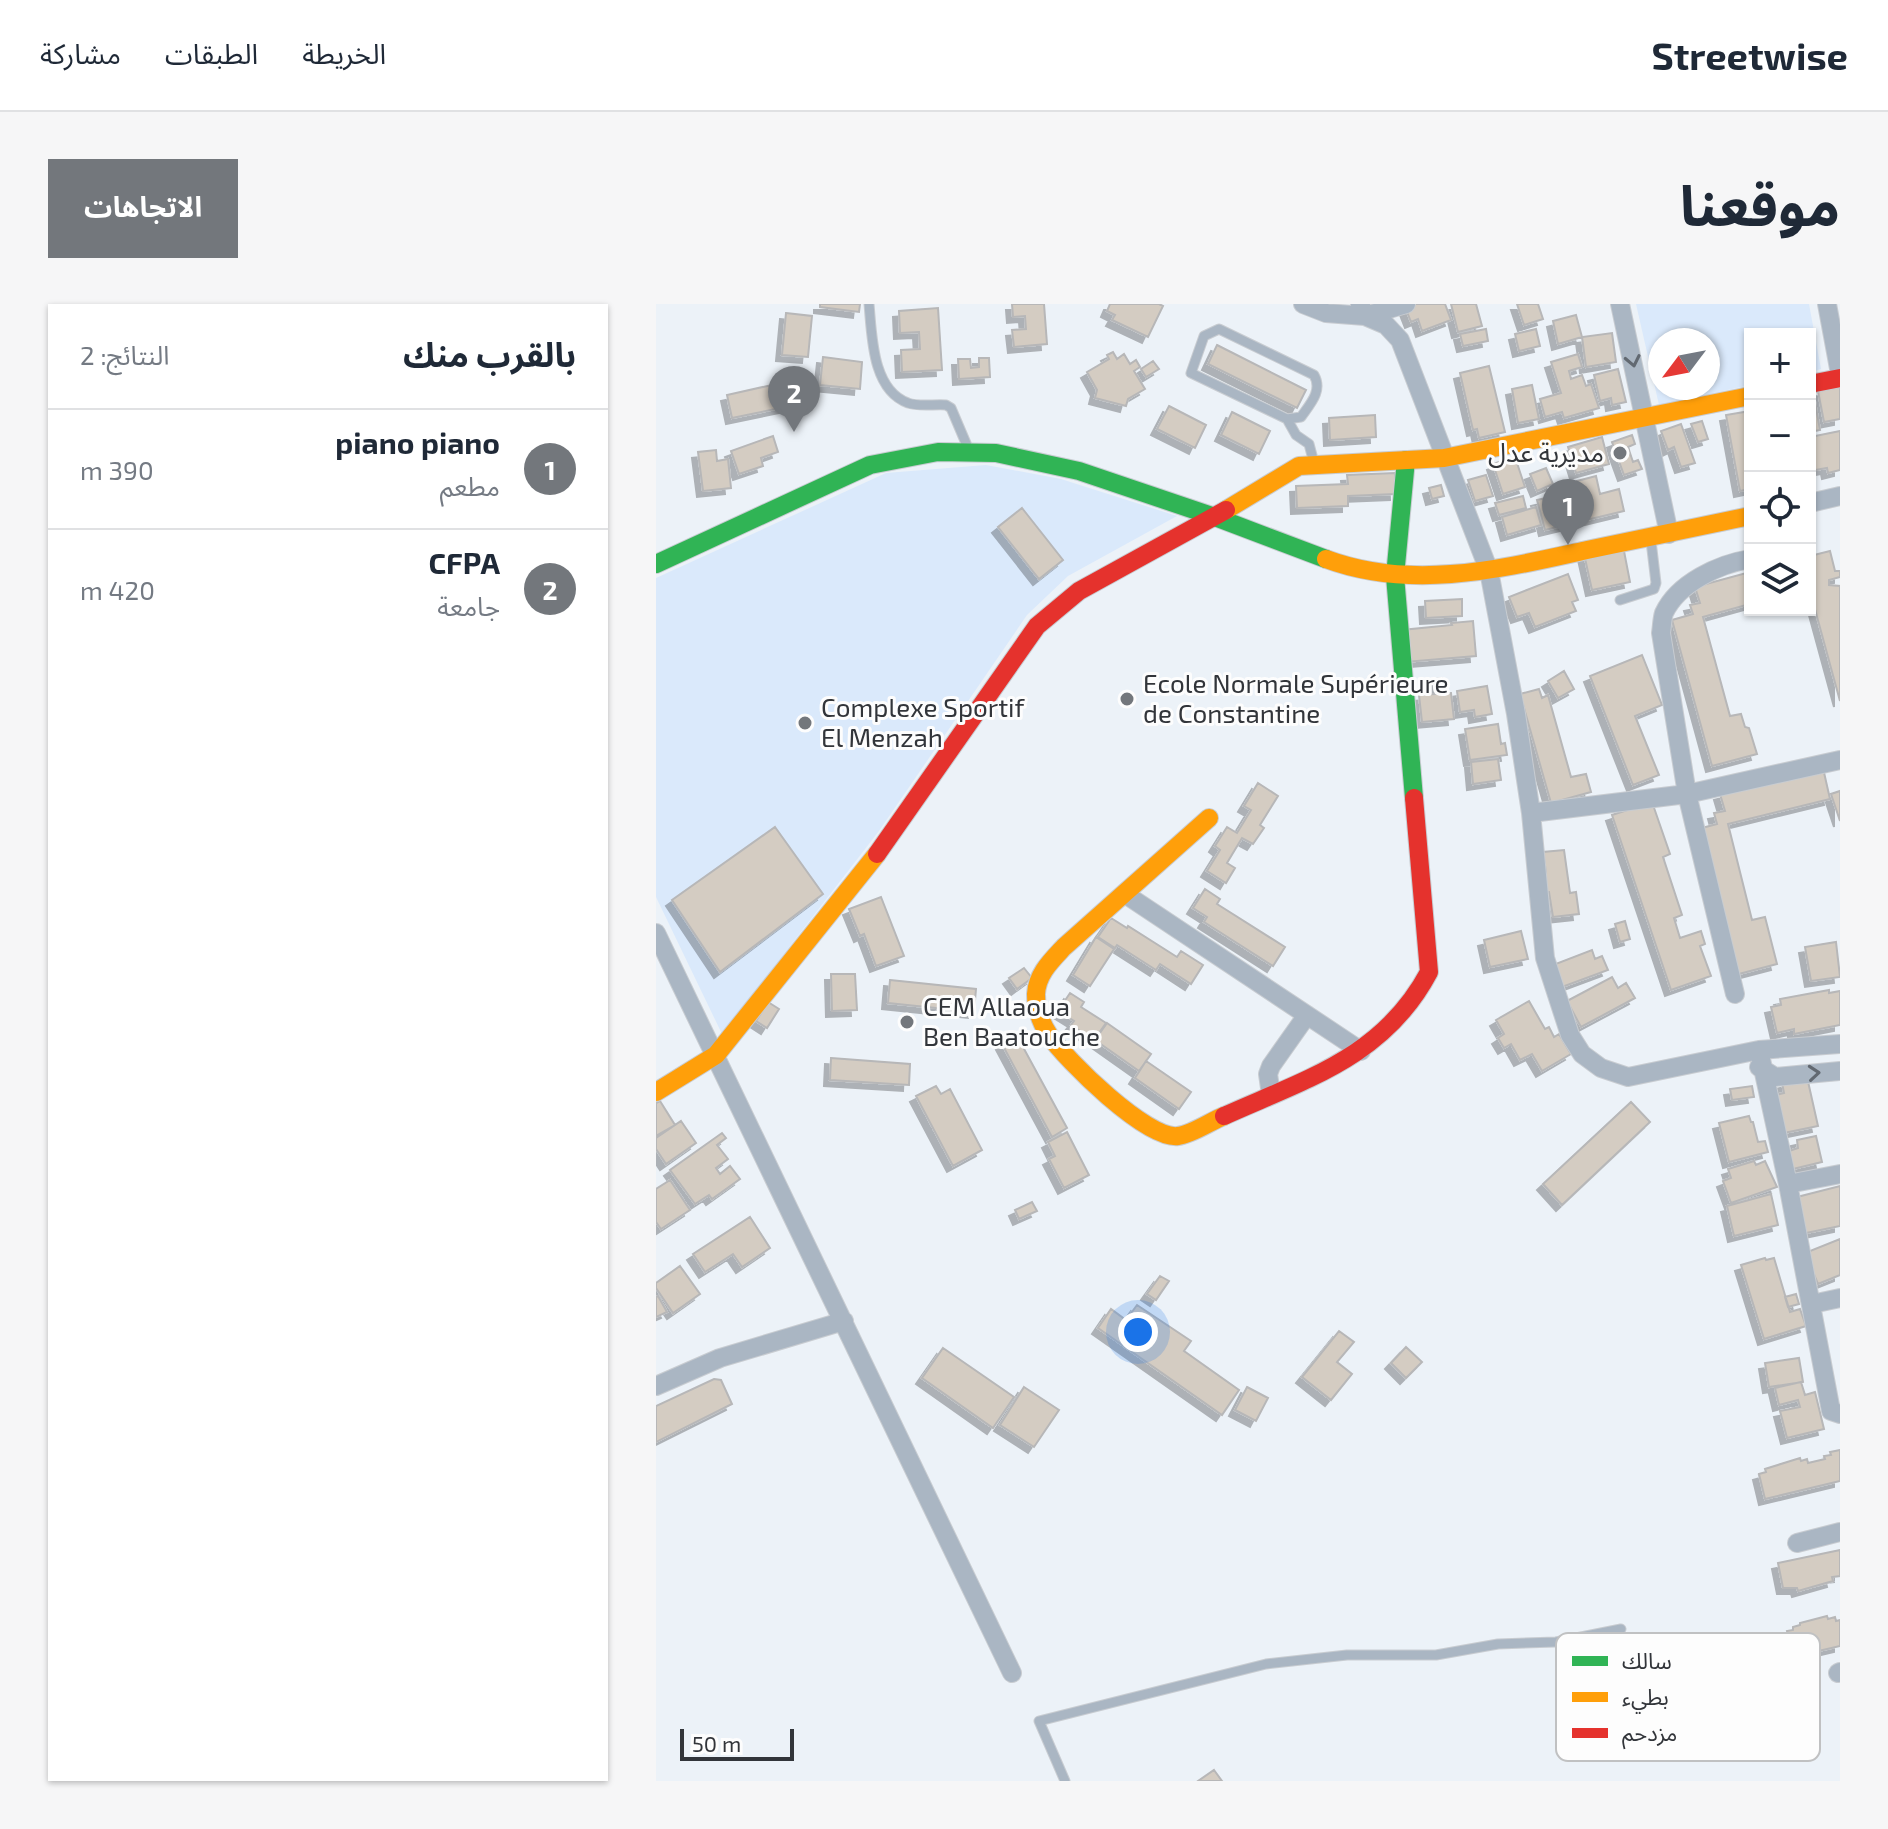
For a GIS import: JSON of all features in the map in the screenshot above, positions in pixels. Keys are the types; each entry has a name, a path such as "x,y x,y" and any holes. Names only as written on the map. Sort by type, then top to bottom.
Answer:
{"street":[{"path":"1303,304 1326,313 1406,304"},
{"path":"1620,304 1645,417 1660,536"},
{"path":"1816,382 1840,376 1827,304"},
{"path":"1362,310 1386,325 1400,340 1489,571 1505,646 1531,813 1545,958 1570,1035 1582,1054 1601,1068 1628,1077 1750,1051 1840,1044"},
{"path":"656,1092 716,1055 886,843 1037,626 1079,591 1215,517 1299,466 1444,458 1744,397"},
{"path":"656,564 870,465 938,452 996,453 1079,471 1343,565 1395,576 1489,571 1744,517"},
{"path":"1209,818 1075,935 1038,978 1039,1019 1058,1048 1136,1121 1162,1134 1178,1136 1348,1060 1384,1033 1417,995 1429,972 1395,576 1406,460"},
{"path":"1816,502 1840,496"},
{"path":"1735,994 1687,794 1661,633 1664,613 1687,584 1744,560"},
{"path":"1531,813 1687,794 1840,760"},
{"path":"1125,894 1361,1051"},
{"path":"656,933 1012,1673"},
{"path":"1271,1095 1268,1074 1271,1066 1307,1015"},
{"path":"1750,1051 1764,1071 1831,1411 1840,1414"},
{"path":"1764,1071 1775,1077 1840,1071"},
{"path":"1788,1184 1840,1174"},
{"path":"1812,1304 1840,1298"},
{"path":"656,1386 720,1358 844,1321"},
{"path":"1797,1543 1840,1532"}],"lane":[{"path":"869,304 879,373 889,391 909,403 951,408 969,451"},
{"path":"1287,419 1301,417 1318,390 1314,375 1219,329 1204,336 1191,373 1287,419 1296,435 1309,444 1314,465"},
{"path":"1620,600 1654,589 1660,536"},
{"path":"1601,1633 1621,1629"},
{"path":"1065,1781 1039,1721 1266,1664 1347,1655 1436,1655 1498,1644 1556,1642"}],"shaded area":[{"path":"1636,304 1809,304 1813,328 1744,328 1744,386 1720,392 1720,328 1648,328 1648,357"},
{"path":"1816,342 1821,369 1816,370"},
{"path":"1658,400 1682,400 1659,405"},
{"name":"Complexe Sportif El Menzah","path":"986,465 1061,479 1177,516 1068,576 1027,615 879,831 722,1034 656,897 656,578 886,473"}],"building":[{"path":"820,304 860,304 859,312 820,307"},
{"path":"1012,304 1044,304 1047,344 1014,347 1012,330 1026,329 1025,316 1013,317"},
{"path":"1110,304 1163,306 1148,337 1112,320 1115,315 1107,311"},
{"path":"1404,304 1445,304 1451,320 1422,331 1418,319 1411,322"},
{"path":"1451,304 1476,304 1482,326 1458,332"},
{"path":"1517,304 1538,304 1543,319 1524,325"},
{"path":"938,308 942,370 902,372 901,350 920,349 919,332 900,333 899,311"},
{"path":"786,313 812,316 808,357 782,355"},
{"path":"1576,315 1582,337 1558,344 1553,321"},
{"path":"1486,329 1488,341 1463,346 1460,334"},
{"path":"1536,329 1540,346 1519,351 1515,334"},
{"path":"1612,333 1616,362 1586,367 1582,337"},
{"path":"1217,345 1306,390 1297,408 1208,364"},
{"path":"1113,352 1117,359 1124,354 1130,364 1136,360 1140,367 1134,371 1145,389 1128,399 1126,406 1095,398 1097,390 1087,372 1109,359 1107,355"},
{"path":"1578,354 1582,367 1569,371 1571,379 1582,375 1586,386 1591,384 1599,408 1564,418 1562,412 1545,417 1540,399 1561,393 1551,362"},
{"path":"823,357 862,362 860,389 820,385"},
{"path":"979,358 989,358 990,377 959,379 958,359 970,359 971,368 979,367"},
{"path":"1153,361 1159,369 1146,377 1141,369"},
{"path":"1489,366 1505,432 1479,438 1477,429 1473,430 1460,373"},
{"path":"1618,369 1626,402 1612,405 1611,398 1600,401 1594,375"},
{"path":"785,382 790,406 732,418 727,395"},
{"path":"1532,385 1539,419 1518,423 1512,389"},
{"path":"1840,387 1840,419 1824,422 1818,391"},
{"path":"1169,406 1206,425 1195,448 1157,429"},
{"path":"1816,407 1820,430 1816,431"},
{"path":"1232,412 1270,431 1259,454 1221,435"},
{"path":"1744,412 1744,490 1740,491 1726,415"},
{"path":"1375,415 1376,437 1330,440 1329,418"},
{"path":"1702,421 1708,439 1698,442 1691,424"},
{"path":"1681,424 1695,463 1681,467 1674,447 1668,450 1661,431"},
{"path":"1840,431 1840,470 1828,473 1827,468 1816,470 1816,436"},
{"path":"1632,435 1635,444 1628,447 1633,462 1638,460 1642,469 1624,475 1612,442"},
{"path":"773,436 778,452 761,458 763,466 739,474 731,451"},
{"path":"1602,437 1609,464 1576,473 1568,447"},
{"path":"716,450 717,461 728,459 731,488 703,491 698,452"},
{"path":"1515,457 1525,487 1503,494 1493,464"},
{"path":"1546,468 1553,484 1537,491 1530,474"},
{"path":"1395,473 1396,494 1348,496 1348,506 1297,508 1296,486 1348,484 1347,475"},
{"path":"1486,475 1493,496 1475,501 1468,480"},
{"path":"1596,476 1600,494 1619,489 1624,511 1545,530 1537,500 1580,490 1577,481"},
{"path":"1441,485 1444,496 1432,499 1429,488"},
{"path":"1523,496 1526,508 1499,515 1495,503"},
{"path":"1536,507 1541,525 1507,535 1502,517"},
{"path":"1022,508 1063,560 1039,579 998,527"},
{"path":"1623,546 1630,582 1592,590 1584,554"},
{"path":"1830,551 1835,571 1840,571 1840,577 1829,580 1829,585 1840,586 1840,701 1816,613 1816,554"},
{"path":"1568,574 1578,600 1572,602 1576,611 1535,627 1529,613 1517,617 1509,597"},
{"path":"1744,574 1744,606 1703,617 1730,716 1741,714 1757,754 1712,766 1672,620 1693,614 1690,605 1700,603 1695,587"},
{"path":"1462,599 1462,616 1426,618 1425,601"},
{"path":"1473,621 1476,656 1405,662 1402,630"},
{"path":"1642,655 1662,705 1635,716 1659,775 1633,785 1590,676"},
{"path":"1564,671 1574,689 1558,698 1548,681"},
{"path":"1442,678 1445,691 1437,693 1435,679"},
{"path":"1487,686 1492,714 1475,717 1474,710 1460,712 1457,691"},
{"path":"1539,689 1542,698 1548,695 1571,777 1586,774 1591,792 1551,803 1520,694"},
{"path":"1451,693 1454,719 1422,722 1419,695"},
{"path":"1498,724 1501,744 1505,743 1507,755 1470,760 1465,729"},
{"path":"1498,759 1501,780 1473,784 1471,762"},
{"path":"1823,768 1830,799 1728,824 1752,920 1765,917 1777,964 1735,975 1698,829 1717,824 1714,813 1725,811 1720,794"},
{"path":"1258,783 1278,796 1260,825 1264,828 1253,844 1242,838 1227,863 1235,868 1226,883 1207,871 1220,850 1215,846 1227,827 1237,833 1251,810 1244,806"},
{"path":"1840,791 1840,821 1831,794"},
{"path":"1652,802 1670,854 1663,857 1682,915 1674,918 1680,938 1701,931 1705,944 1700,946 1711,976 1671,990 1612,815"},
{"path":"775,827 823,894 720,972 672,900"},
{"path":"1564,850 1570,893 1576,892 1579,914 1553,917 1549,892 1541,893 1538,874 1546,873 1543,852"},
{"path":"1205,889 1220,899 1217,904 1285,947 1273,966 1204,922 1207,917 1193,908"},
{"path":"881,897 904,956 876,966 864,934 860,936 849,909"},
{"path":"1111,918 1177,957 1181,951 1203,965 1191,984 1160,964 1156,970 1117,945 1115,948 1098,937"},
{"path":"1625,921 1630,939 1620,942 1615,924"},
{"path":"1521,931 1528,959 1490,967 1484,940"},
{"path":"1096,937 1114,949 1090,986 1073,975"},
{"path":"1836,942 1840,977 1811,981 1805,947"},
{"path":"1592,950 1595,959 1602,956 1608,970 1562,987 1553,965"},
{"path":"1024,968 1032,978 1017,989 1009,978"},
{"path":"831,974 855,974 857,1010 832,1011"},
{"path":"1612,977 1618,988 1626,983 1635,998 1581,1027 1567,1001"},
{"path":"890,980 976,989 974,1012 888,1003"},
{"path":"1829,990 1829,993 1840,991 1840,1025 1794,1034 1794,1029 1777,1033 1771,1007 1781,1005 1780,999"},
{"path":"1070,993 1084,1002 1081,1007 1106,1023 1094,1040 1071,1025 1074,1021 1058,1011"},
{"path":"1529,1001 1545,1029 1549,1027 1554,1037 1559,1034 1571,1054 1542,1071 1532,1054 1520,1060 1511,1044 1504,1048 1498,1038 1504,1034 1496,1020"},
{"path":"768,1002 779,1009 767,1028 756,1021"},
{"path":"1107,1023 1151,1054 1139,1071 1095,1040"},
{"path":"1017,1036 1067,1128 1052,1137 1002,1044"},
{"path":"831,1058 910,1064 909,1085 830,1080"},
{"path":"1146,1061 1191,1092 1179,1109 1135,1078"},
{"path":"1807,1077 1818,1126 1779,1134 1771,1096 1784,1093 1782,1083"},
{"path":"936,1086 941,1094 950,1089 982,1150 953,1166 916,1096"},
{"path":"1752,1086 1754,1097 1732,1100 1730,1089"},
{"path":"660,1101 675,1125 656,1136 656,1103"},
{"path":"1631,1102 1650,1122 1562,1205 1543,1184"},
{"path":"1749,1116 1758,1142 1765,1141 1768,1152 1729,1162 1719,1123"},
{"path":"681,1121 696,1143 666,1164 656,1149 656,1138"},
{"path":"1067,1132 1089,1175 1064,1188 1049,1159 1055,1156 1048,1142"},
{"path":"722,1133 726,1138 717,1145 728,1159 716,1168 720,1174 730,1166 740,1179 712,1199 709,1195 695,1204 670,1170"},
{"path":"1816,1136 1822,1162 1793,1169 1789,1151 1798,1148 1797,1140"},
{"path":"1754,1161 1756,1165 1765,1161 1777,1187 1731,1203 1723,1181 1731,1178 1728,1169"},
{"path":"670,1180 690,1210 661,1229 656,1222 656,1189"},
{"path":"1840,1186 1840,1226 1806,1233 1797,1197"},
{"path":"1771,1194 1778,1225 1734,1236 1727,1206"},
{"path":"1032,1202 1037,1211 1019,1219 1015,1210"},
{"path":"750,1217 770,1248 742,1267 733,1254 705,1272 693,1254"},
{"path":"1840,1239 1840,1275 1818,1284 1805,1253"},
{"path":"1774,1258 1790,1312 1800,1309 1806,1326 1764,1339 1741,1265"},
{"path":"680,1266 700,1294 673,1313 656,1288 656,1283"},
{"path":"1160,1276 1169,1281 1156,1300 1147,1294"},
{"path":"1796,1294 1799,1304 1788,1307 1785,1297"},
{"path":"656,1297 667,1312 656,1317"},
{"path":"1137,1305 1191,1341 1184,1351 1239,1390 1222,1415 1098,1328 1111,1309 1126,1320"},
{"path":"1339,1331 1354,1342 1337,1362 1352,1374 1331,1400 1302,1377"},
{"path":"1406,1347 1422,1362 1406,1378 1391,1363"},
{"path":"943,1348 1014,1397 993,1428 922,1378"},
{"path":"1799,1358 1803,1382 1769,1387 1765,1363"},
{"path":"714,1379 721,1380 732,1404 656,1442 656,1406"},
{"path":"1801,1382 1805,1395 1815,1392 1824,1429 1787,1438 1780,1411 1800,1407 1798,1400 1779,1405 1775,1388"},
{"path":"1024,1387 1059,1410 1034,1447 1000,1425"},
{"path":"1247,1387 1268,1398 1256,1421 1235,1410"},
{"path":"1840,1450 1840,1481 1765,1499 1759,1474 1766,1472 1765,1469 1800,1458 1801,1461 1807,1459 1808,1463 1825,1459 1824,1456 1831,1455 1830,1452"},
{"path":"1840,1550 1840,1576 1832,1577 1833,1581 1798,1591 1797,1588 1783,1588 1778,1563"},
{"path":"1835,1617 1836,1621 1840,1620 1840,1646 1820,1651 1820,1633 1787,1633 1800,1623"},
{"path":"1214,1770 1222,1781 1198,1781"}],"traffic: fast":[{"path":"656,564 870,465 938,452 996,453 1079,471 1326,559"},
{"path":"1406,460 1395,576 1414,798"}],"traffic: slow":[{"path":"1226,510 1299,466 1444,458 1744,397"},
{"path":"1326,559 1358,569 1391,574 1456,574 1522,564 1744,517"},
{"path":"1209,818 1064,947 1042,974 1036,999 1044,1026 1058,1047 1108,1096 1147,1125 1164,1134 1178,1136 1224,1116"},
{"path":"656,1092 716,1055 877,854"}],"traffic: jam":[{"path":"1816,383 1840,378"},
{"path":"877,854 1037,626 1079,591 1226,510"},
{"path":"1224,1116 1313,1077 1366,1045 1390,1025 1411,1001 1429,972 1414,798"}],"place":[{"name":"CFPA","path":"794,432"},
{"name":"مديرية عدل","path":"1620,453"},
{"name":"piano piano","path":"1568,545"},
{"name":"Ecole Normale Supérieure de Constantine","path":"1127,699"},
{"name":"Complexe Sportif El Menzah","path":"805,723"},
{"name":"CEM Allaoua Ben Baatouche","path":"907,1022"}]}
